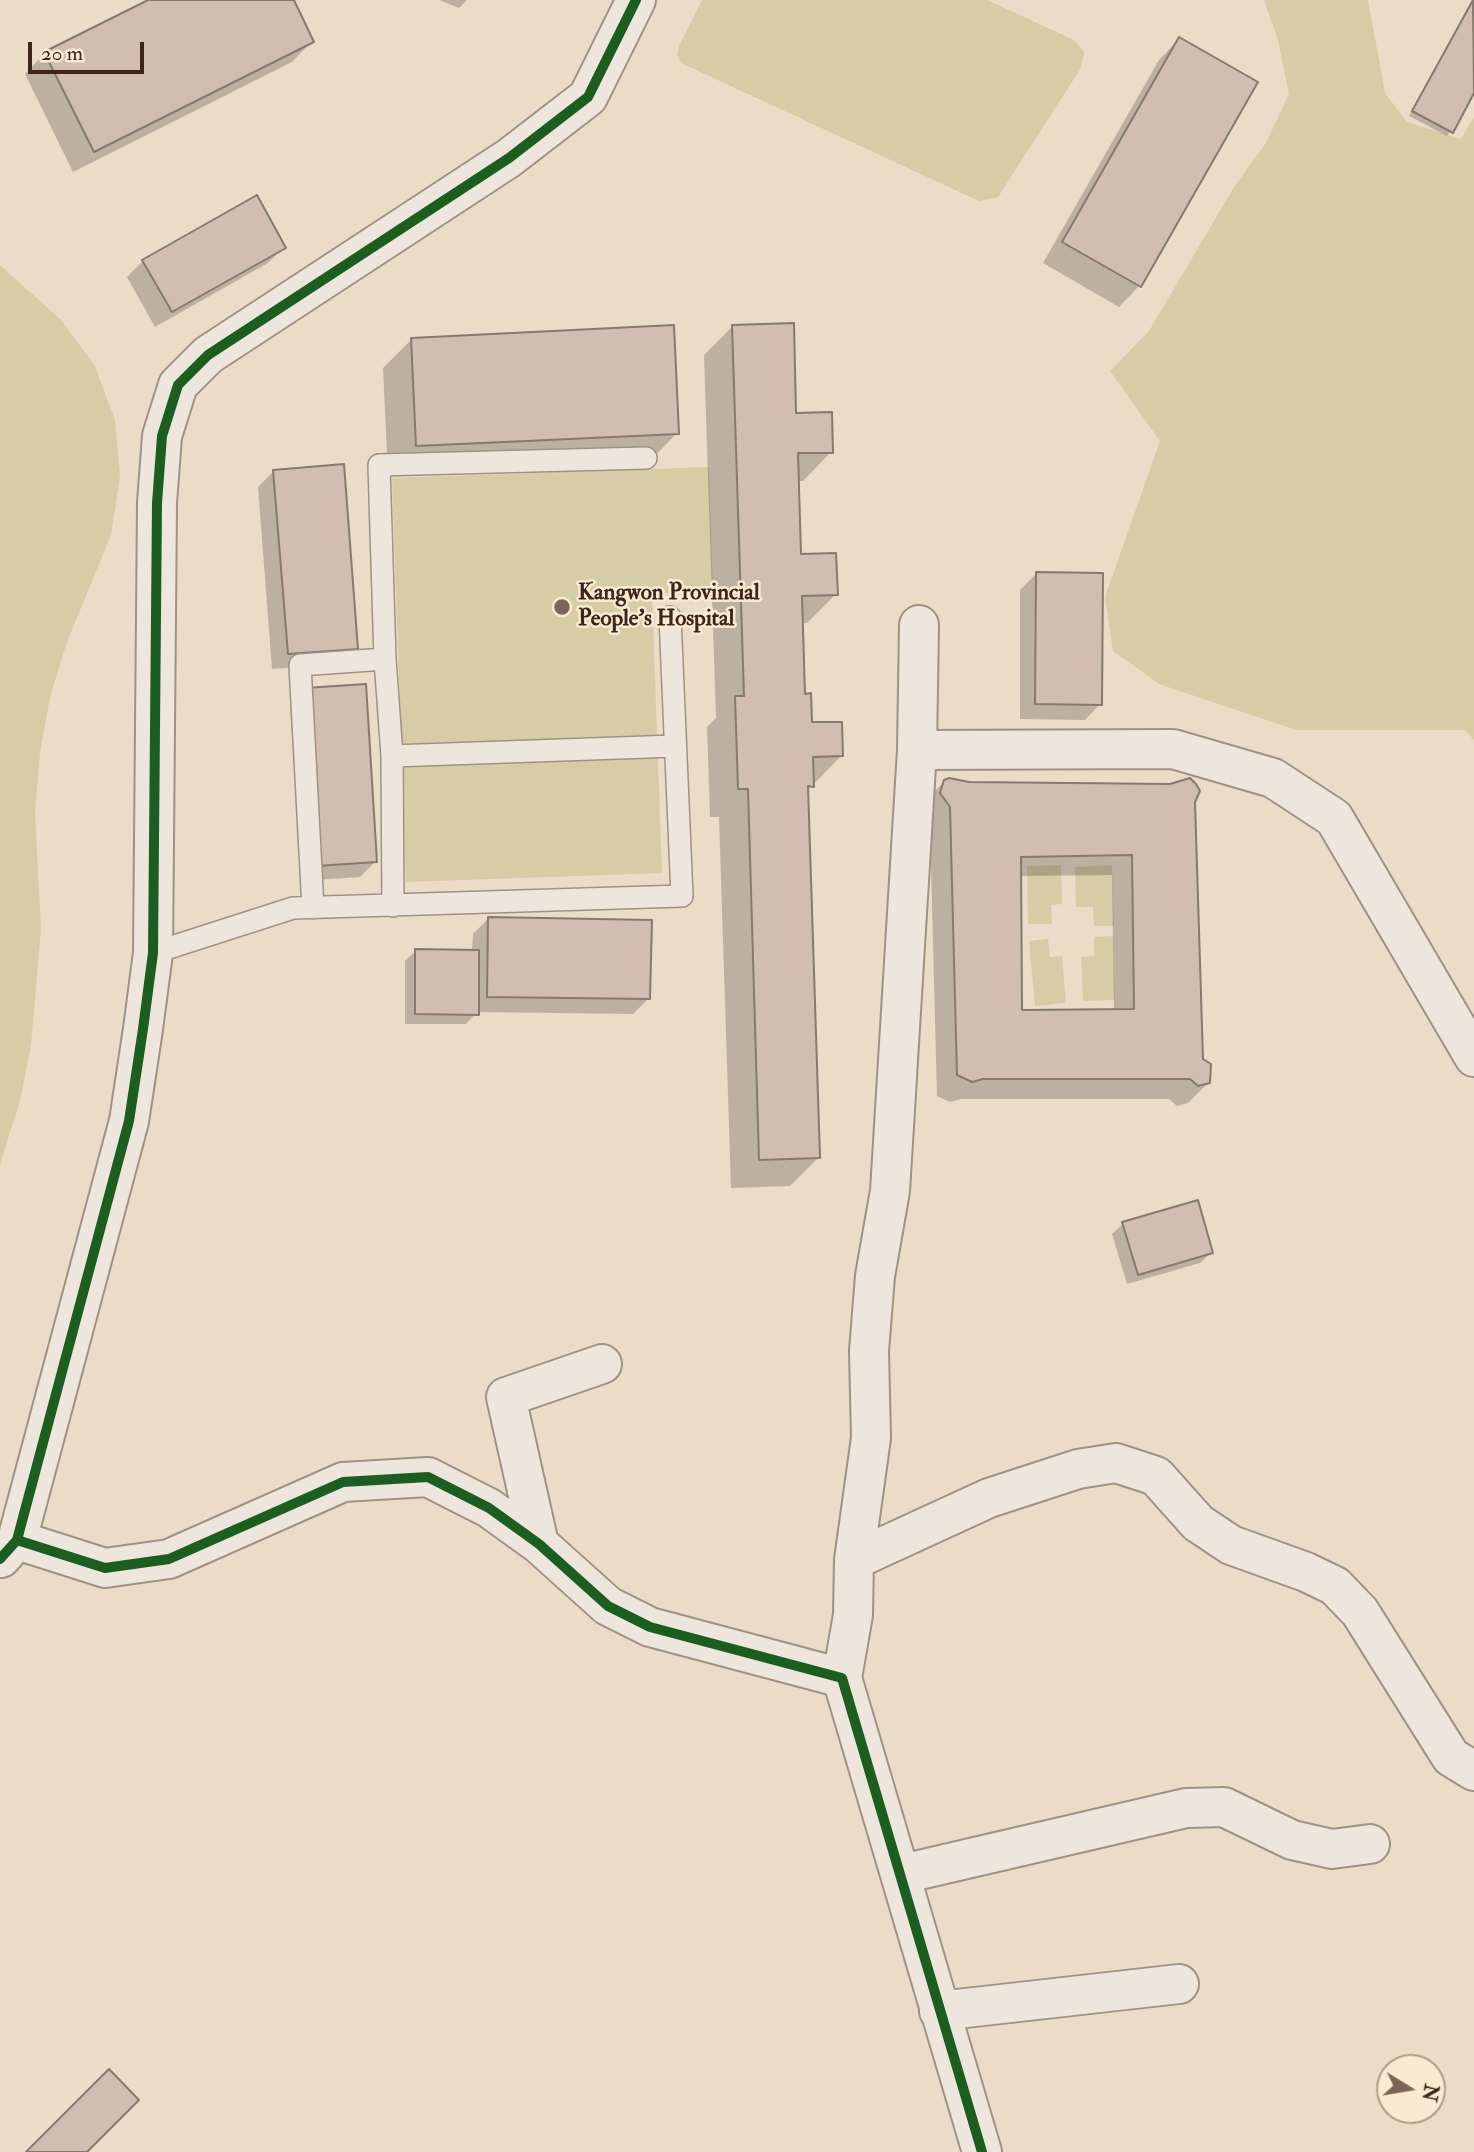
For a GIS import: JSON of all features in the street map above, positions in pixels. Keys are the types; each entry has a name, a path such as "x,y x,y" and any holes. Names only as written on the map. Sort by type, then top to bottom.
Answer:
{"street":[{"path":"636,0 588,97 509,158 208,355 178,385 162,436 158,503 153,953 129,1121 8,1550 105,1568 169,1559 343,1482 428,1477 489,1508 539,1544 608,1606 650,1627 842,1678"},
{"path":"919,625 917,750 890,1191 875,1276 869,1351 871,1438 854,1560 853,1615 842,1678 982,2152"},
{"path":"917,750 1173,749 1273,778 1334,818 1474,1058"},
{"path":"539,1544 506,1397 602,1364"},
{"path":"854,1560 989,1498 1079,1469 1116,1463 1156,1476 1198,1523 1231,1545 1306,1572 1335,1586 1360,1612 1451,1757 1474,1771"},
{"path":"902,1874 1186,1808 1224,1807 1292,1840 1332,1849 1370,1844"},
{"path":"939,2011 1179,1984"}],"lane":[{"path":"393,906 391,756 379,465 646,458"},
{"path":"153,953 293,908 681,896 670,617"},
{"path":"313,908 300,665 385,659"},
{"path":"391,756 675,746"}],"shaded area":[{"path":"702,0 987,0 1074,40 1084,52 1081,68 998,197 979,201 681,63 677,55 679,46"},
{"path":"1264,0 1368,0 1385,93 1407,122 1461,139 1474,117 1474,740 1465,730 1296,730 1159,684 1113,651 1105,597 1160,441 1110,371 1149,331 1234,187 1266,143 1289,94 1278,40"},
{"path":"0,265 61,320 95,366 115,420 120,476 111,535 67,642 50,697 40,753 35,812 41,929 31,1045 20,1101 0,1164"},
{"path":"709,467 713,591 652,594 662,873 406,882 392,478"},
{"path":"1061,865 1062,904 1051,905 1052,924 1028,924 1027,866"},
{"path":"1112,865 1114,926 1094,926 1093,907 1076,907 1075,867"},
{"path":"1113,936 1115,1000 1083,1001 1081,957 1094,956 1094,937"},
{"path":"1048,939 1050,957 1062,956 1066,1003 1035,1006 1029,941"}],"building":[{"path":"148,0 294,0 314,42 94,152 44,52"},
{"path":"1473,0 1474,93 1453,133 1412,111"},
{"path":"1179,37 1258,82 1141,287 1062,242"},
{"path":"257,195 286,248 172,312 142,260"},
{"path":"794,323 796,413 832,412 833,453 798,453 801,554 836,553 838,595 802,596 805,694 811,693 812,722 842,722 843,756 813,757 814,787 808,786 820,1158 759,1160 748,789 738,789 735,696 744,696 732,325"},
{"path":"674,325 679,434 416,446 411,338"},
{"path":"344,464 358,649 288,654 273,470"},
{"path":"1036,572 1103,573 1102,705 1035,704"},
{"path":"366,684 377,862 316,866 305,688"},
{"path":"1190,778 1196,784 1200,791 1195,802 1203,1059 1211,1064 1210,1083 1198,1086 1190,1079 983,1079 972,1082 957,1075 950,807 940,793 944,780 1170,784","holes":["1132,855 1134,1009 1022,1010 1021,857"]},
{"path":"488,917 652,920 650,999 487,997"},
{"path":"415,949 479,950 479,1015 415,1014"},
{"path":"1198,1200 1213,1253 1138,1275 1122,1222"},
{"path":"109,2069 139,2100 87,2152 26,2152"}],"cycle path":[{"path":"17,1540 129,1121 143,1029 153,953 157,503 162,436 178,385 208,355 509,158 588,97 636,0"},
{"path":"0,1559 17,1540 105,1568 169,1559 343,1482 428,1477 489,1508 539,1544 608,1606 650,1627 842,1678 982,2152"}],"place":[{"name":"Kangwon Provincial People's Hospital","path":"562,607"}]}
